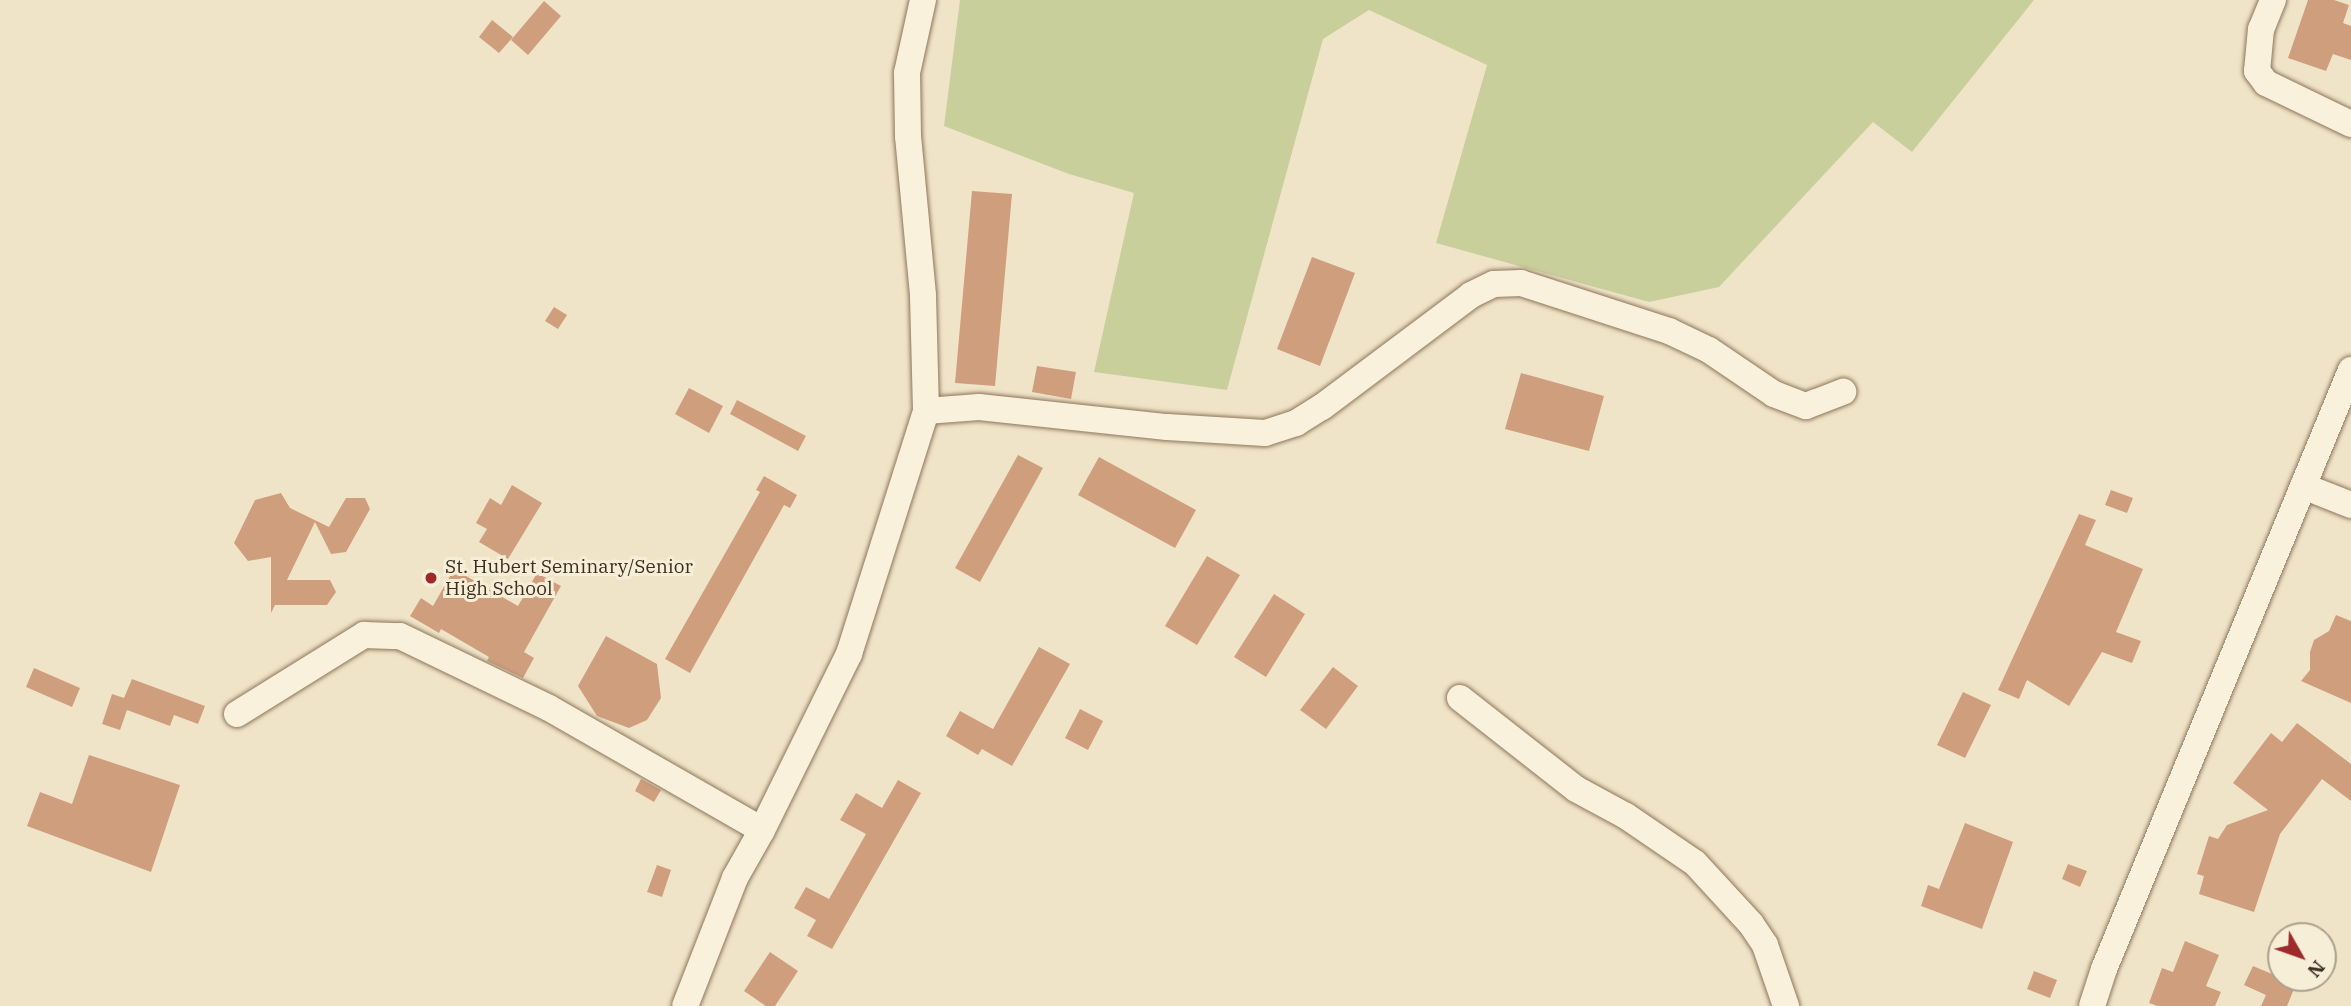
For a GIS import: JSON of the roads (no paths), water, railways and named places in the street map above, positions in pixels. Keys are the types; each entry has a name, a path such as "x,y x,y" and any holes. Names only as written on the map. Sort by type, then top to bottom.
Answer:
{"street":[{"path":"685,1006 735,878 762,830 849,654 926,411 923,296 908,136 907,73 923,0"},
{"path":"2273,0 2261,29 2257,71 2266,83 2351,124"},
{"path":"926,411 979,407 1167,427 1265,433 1296,423 1321,407 1471,295 1494,284 1521,283 1669,331 1709,350 1774,394 1806,406 1843,392"},
{"path":"2092,1006 2104,969 2351,370"},
{"path":"2303,486 2351,505"},
{"path":"237,714 364,635 400,636 549,708 762,830"},
{"path":"1460,698 1576,789 1626,816 1695,863 1751,924 1765,945 1786,1006"}],"place":[{"name":"St. Hubert Seminary/Senior High School","path":"431,578"}]}
